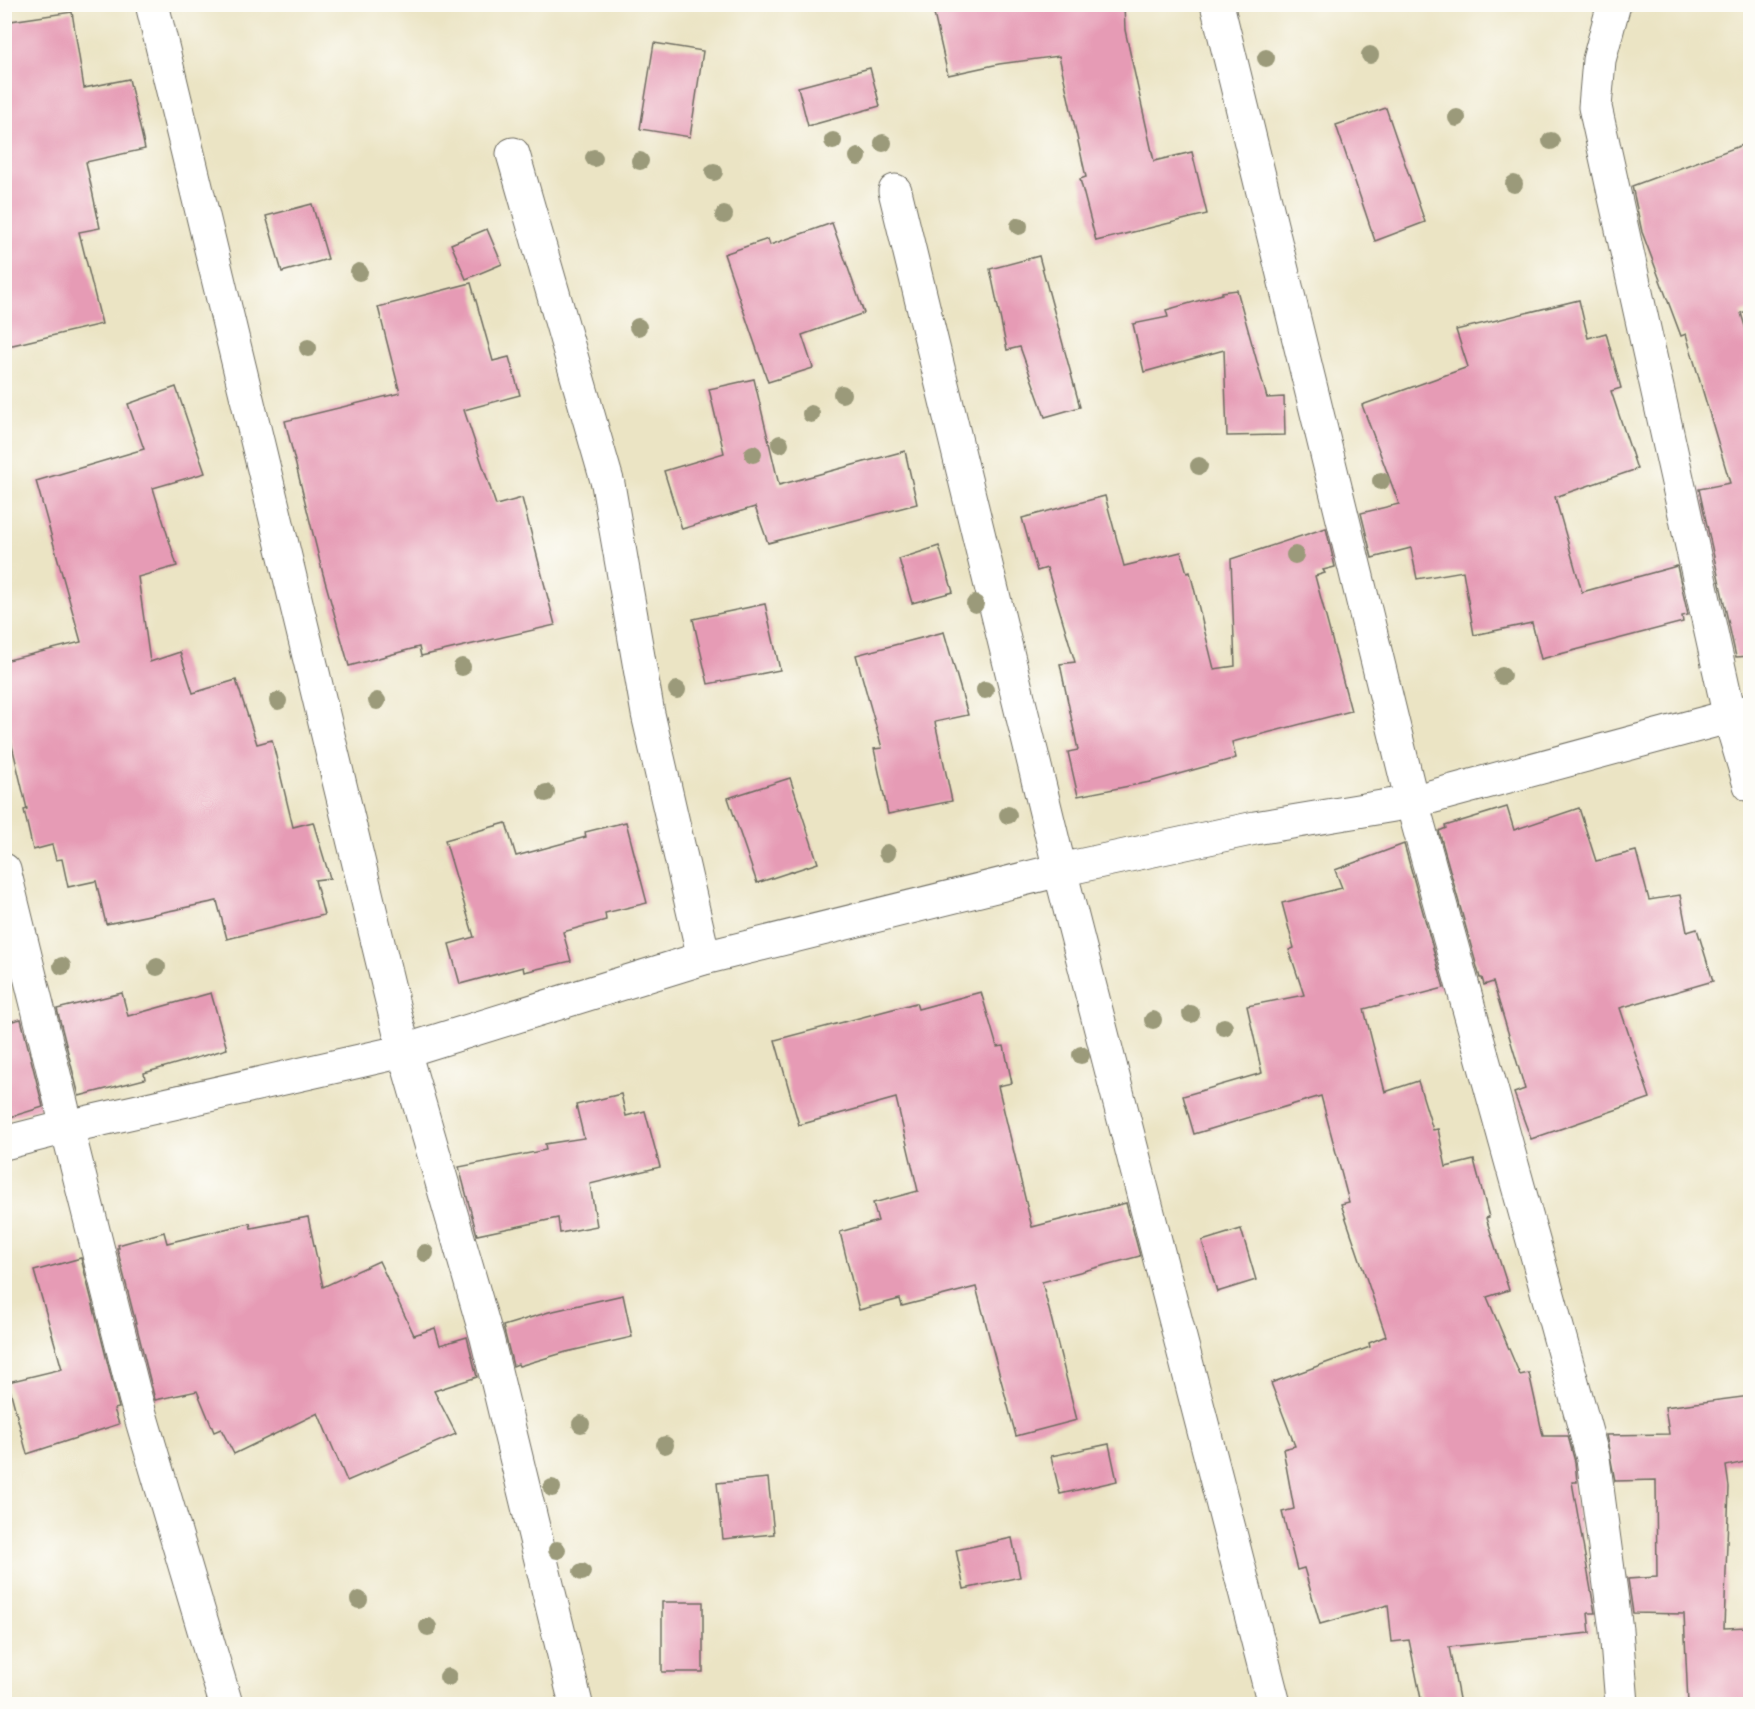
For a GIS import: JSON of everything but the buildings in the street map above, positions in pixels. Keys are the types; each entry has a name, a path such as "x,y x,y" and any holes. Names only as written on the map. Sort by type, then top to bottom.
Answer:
{"street":[{"path":"152,4 404,1051 487,1338 576,1704"},
{"path":"1217,4 1412,802 1593,1458 1616,1630 1622,1704"},
{"path":"1614,4 1599,60 1595,107 1740,714 1750,785"},
{"path":"513,154 608,484 648,714 704,958"},
{"path":"895,191 1060,870 1274,1704"},
{"path":"4,1143 404,1051 704,958 1060,870 1255,828 1412,802 1740,714"},
{"path":"4,870 66,1127 135,1397 226,1704"}]}
